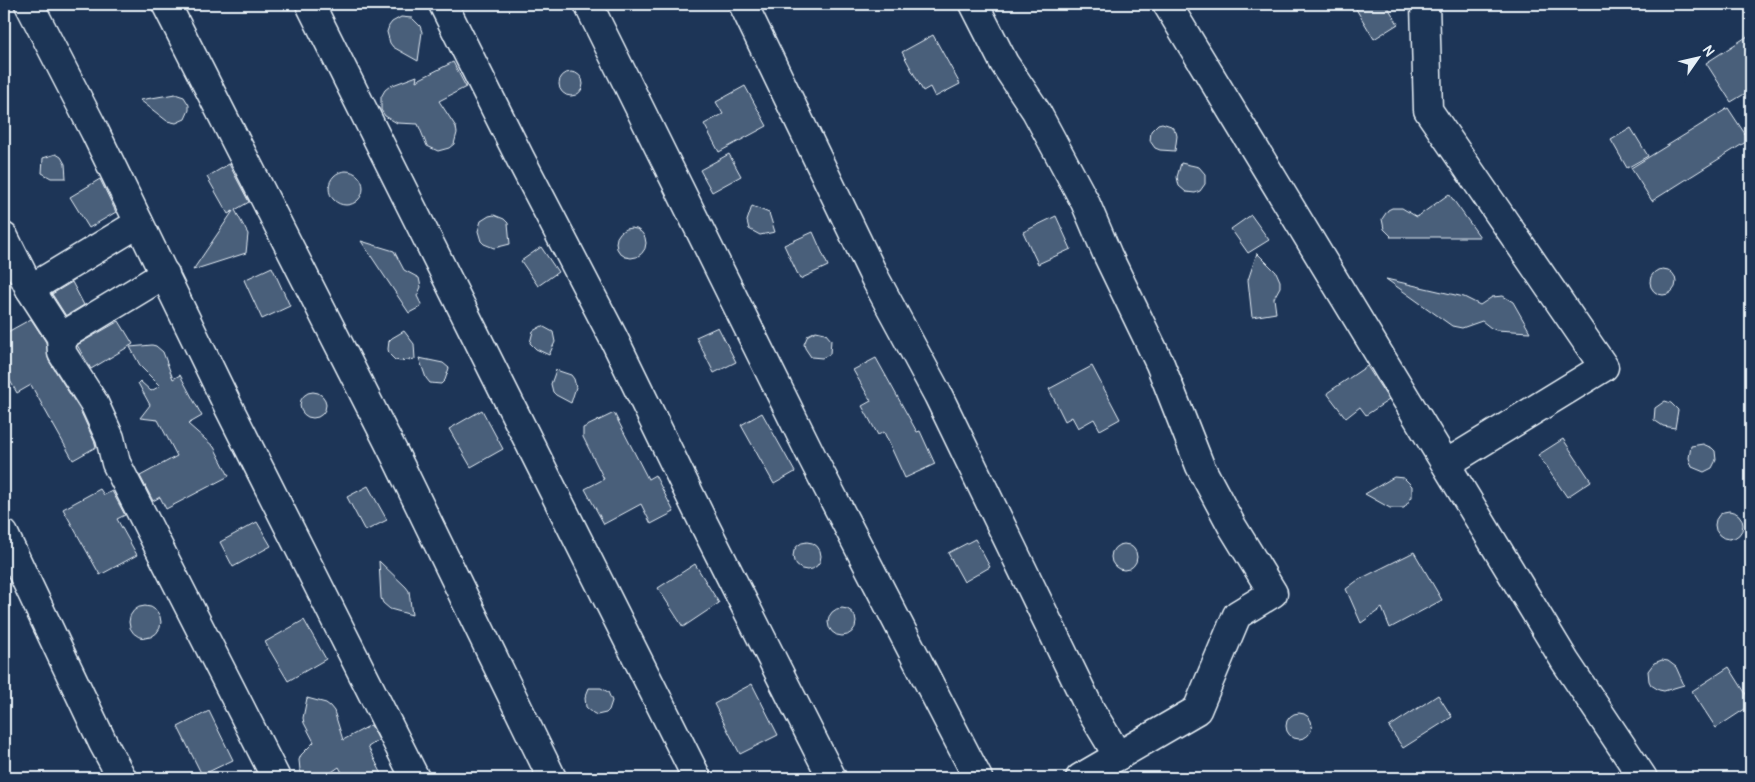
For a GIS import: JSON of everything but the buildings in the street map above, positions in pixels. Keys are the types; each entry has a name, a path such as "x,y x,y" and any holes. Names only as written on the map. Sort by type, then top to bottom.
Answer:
{"street":[{"path":"29,4 95,132 283,515 416,778"},
{"path":"166,4 396,455 552,778"},
{"path":"310,4 697,778"},
{"path":"443,4 614,339 708,533 832,778"},
{"path":"588,4 812,457 978,778"},
{"path":"743,4 876,280 938,395 1091,711 1118,756"},
{"path":"974,4 1004,63 1036,112 1085,202 1108,256 1160,364 1200,466 1232,526 1273,593 1237,614 1197,710 1080,778"},
{"path":"1167,4 1564,661 1643,778"},
{"path":"1425,4 1428,110 1604,367 1446,464"},
{"path":"30,289 139,223"},
{"path":"4,237 30,289 61,337 62,353 94,404 110,438 116,463 276,778"},
{"path":"61,337 165,274"},
{"path":"4,534 103,743 122,778"}]}
